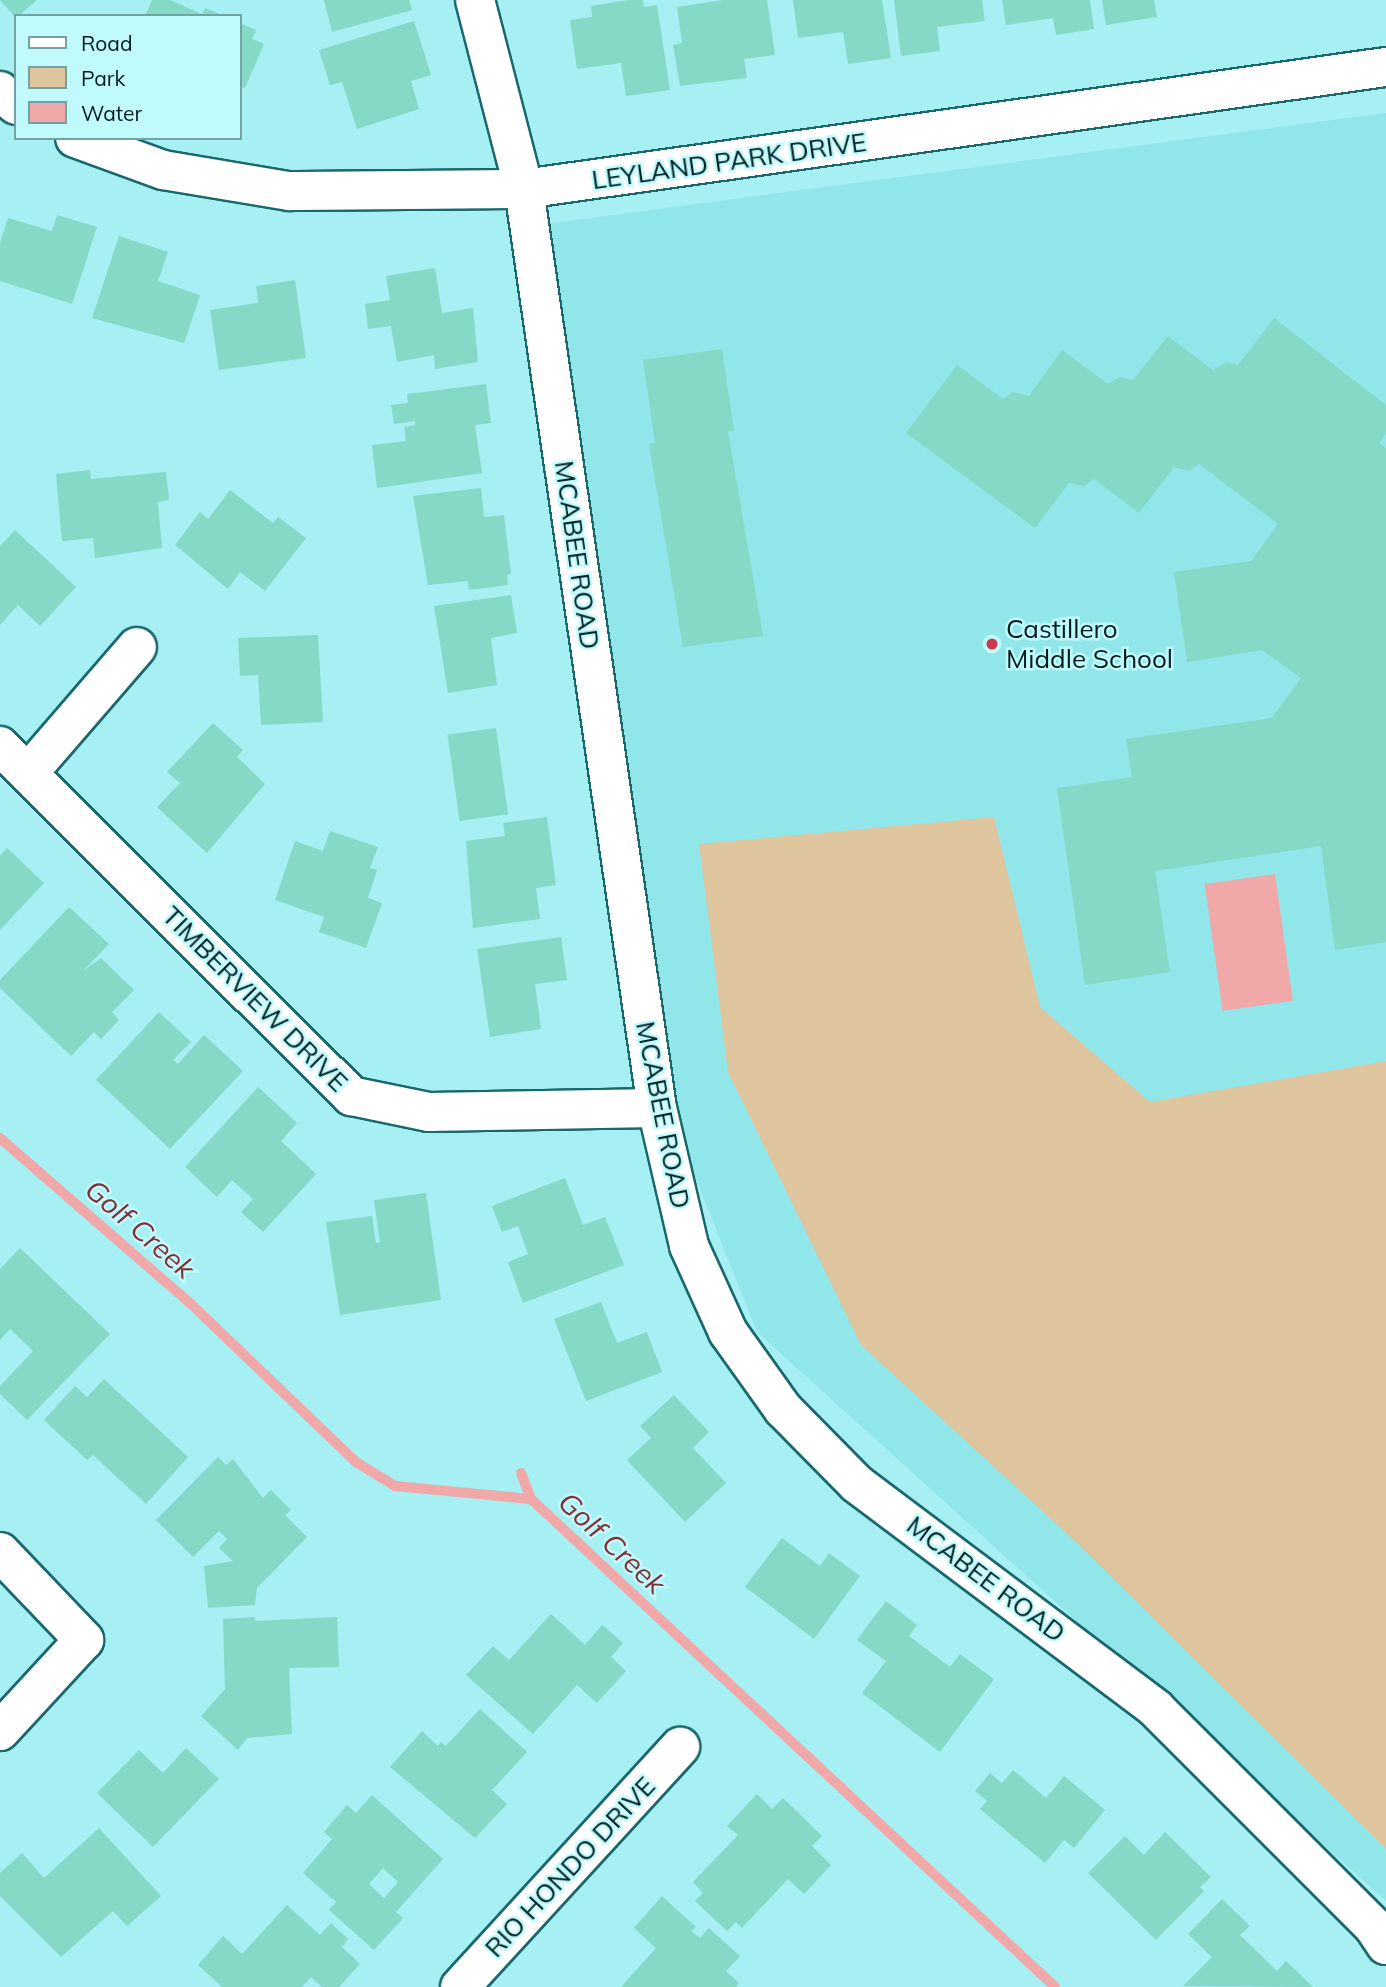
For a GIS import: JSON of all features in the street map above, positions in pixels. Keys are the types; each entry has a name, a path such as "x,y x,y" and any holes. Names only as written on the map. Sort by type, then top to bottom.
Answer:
{"street":[{"name":"MCABEE ROAD","path":"475,0 524,189 657,1108 689,1246 728,1332 783,1409 857,1484 1155,1708 1373,1926 1386,1945"},
{"name":"LEYLAND PARK DRIVE","path":"80,140 163,170 289,191 524,189 1386,67"},
{"path":"0,91 14,103"},
{"path":"29,772 137,647"},
{"name":"TIMBERVIEW DRIVE","path":"0,746 351,1096 429,1112 657,1108"},
{"path":"0,1552 84,1640 0,1731"},
{"name":"RIO HONDO DRIVE","path":"460,1987 680,1747"}],"shaded area":[{"name":"Castillero Middle School","path":"1386,113 1386,1901 757,1332 651,1065 545,224"}],"green space":[{"path":"994,817 1040,1007 1150,1102 1386,1061 1386,1849 1076,1542 861,1345 728,1072 699,844"}],"water":[{"path":"1275,874 1293,1001 1223,1011 1205,884"}],"building":[{"path":"0,0 37,0 21,14 14,16"},
{"path":"152,0 170,0 202,14 146,14"},
{"path":"324,0 409,0 412,10 332,32"},
{"path":"643,0 644,7 657,5 670,90 626,96 621,63 577,69 570,20 592,17 591,6"},
{"path":"723,0 767,0 775,55 744,59 747,78 680,86 673,45 682,43 677,7"},
{"path":"793,0 882,0 891,58 848,64 843,32 798,38"},
{"path":"894,0 982,0 985,21 937,27 940,51 901,56"},
{"path":"1002,0 1090,0 1094,29 1056,35 1053,18 1006,25"},
{"path":"1102,0 1154,0 1157,17 1106,25"},
{"path":"205,8 219,14 202,14"},
{"path":"414,21 431,75 411,81 419,109 357,129 342,82 330,85 319,50"},
{"path":"242,24 256,30 252,39 264,44 245,88 242,87"},
{"path":"57,215 97,227 72,304 0,281 0,243 8,218 52,231"},
{"path":"119,236 168,252 158,281 200,295 184,343 92,318"},
{"path":"435,268 442,313 473,308 478,362 435,369 434,355 397,362 391,326 368,329 365,304 390,300 386,276"},
{"path":"295,280 306,358 219,370 210,310 258,303 256,286"},
{"path":"1274,318 1386,405 1386,434 1379,443 1386,448 1386,942 1335,950 1321,846 1155,871 1170,972 1085,985 1057,788 1132,777 1126,739 1272,718 1301,678 1262,650 1187,662 1174,572 1251,561 1278,524 1199,464 1189,471 1174,467 1139,513 1094,479 1084,486 1069,483 1035,528 906,433 957,365 1003,399 1013,392 1029,396 1062,350 1108,384 1120,377 1133,380 1168,336 1213,370 1226,362 1238,365"},
{"path":"722,349 734,431 728,431 763,636 683,647 649,444 655,443 643,360"},
{"path":"486,384 491,423 475,425 482,473 377,488 372,445 406,441 404,427 415,425 415,421 394,424 391,405 408,403 407,394"},
{"path":"90,470 91,479 166,472 169,500 158,502 162,548 95,558 93,538 62,541 56,474"},
{"path":"481,488 484,517 504,515 511,574 507,575 508,585 469,590 468,581 428,585 413,496"},
{"path":"230,490 273,523 278,517 306,538 265,591 240,572 228,589 175,545 200,512 208,519"},
{"path":"15,530 76,587 40,626 18,605 0,625 0,546"},
{"path":"511,595 517,633 491,638 497,685 448,693 434,606"},
{"path":"318,635 323,722 261,725 258,675 240,676 238,638"},
{"path":"213,723 243,750 237,757 265,784 207,853 157,807 180,783 167,772"},
{"path":"496,728 508,814 460,821 447,735"},
{"path":"547,817 556,885 536,888 540,919 473,928 466,841 505,836 503,823"},
{"path":"330,831 378,847 370,868 377,870 368,898 382,903 366,948 319,932 324,917 275,900 295,841 323,851"},
{"path":"7,848 44,883 0,930 0,856"},
{"path":"69,907 109,944 83,971 101,958 134,990 112,1012 119,1020 101,1039 94,1032 71,1056 0,988 0,980"},
{"path":"561,937 567,980 535,984 541,1029 490,1037 477,949"},
{"path":"159,1012 191,1042 173,1060 178,1064 204,1035 243,1071 170,1149 96,1080"},
{"path":"258,1087 297,1123 281,1141 316,1174 263,1232 241,1212 253,1199 232,1180 217,1197 185,1167"},
{"path":"565,1178 583,1225 605,1217 624,1265 523,1303 508,1262 528,1254 518,1226 502,1232 492,1206"},
{"path":"426,1193 441,1300 340,1315 326,1222 372,1216 376,1243 380,1242 374,1200"},
{"path":"20,1248 110,1334 27,1420 0,1394 0,1386 33,1351 10,1329 0,1340 0,1269"},
{"path":"601,1302 617,1343 647,1332 662,1372 586,1401 554,1319"},
{"path":"104,1379 188,1457 146,1504 93,1455 87,1460 44,1420 75,1386 87,1397"},
{"path":"674,1395 709,1432 693,1448 726,1483 685,1522 627,1460 651,1438 640,1426"},
{"path":"218,1457 226,1465 233,1459 263,1498 271,1490 291,1510 285,1515 307,1537 257,1588 255,1605 208,1608 204,1566 233,1561 219,1548 227,1539 219,1531 193,1557 156,1520"},
{"path":"782,1538 820,1566 829,1553 860,1576 814,1639 745,1587"},
{"path":"886,1601 917,1625 909,1636 950,1667 960,1654 994,1679 940,1752 862,1693 886,1661 857,1640"},
{"path":"551,1614 585,1645 602,1625 623,1643 611,1657 626,1671 597,1703 577,1685 533,1734 466,1675 493,1646 509,1660"},
{"path":"255,1617 255,1621 337,1617 339,1667 289,1668 292,1734 247,1738 238,1750 201,1716 225,1689 223,1619"},
{"path":"480,1709 527,1752 492,1790 507,1804 475,1838 390,1767 422,1731 438,1746 441,1742 446,1746"},
{"path":"186,1748 219,1779 153,1847 97,1793 139,1750 163,1773"},
{"path":"1013,1770 1046,1798 1064,1776 1105,1810 1074,1848 1064,1840 1045,1863 980,1809 987,1801 975,1791 990,1773 1002,1783"},
{"path":"757,1794 772,1809 783,1798 822,1836 812,1846 831,1865 804,1894 788,1879 742,1928 736,1922 727,1931 695,1901 703,1893 693,1882 738,1835 727,1826"},
{"path":"372,1795 443,1859 396,1912 403,1918 374,1950 329,1910 336,1902 303,1873 332,1839 324,1832 347,1805 356,1813","holes":["383,1868 398,1882 384,1898 369,1884"]},
{"path":"99,1828 161,1896 127,1926 113,1911 61,1957 0,1896 0,1873 22,1853 44,1878"},
{"path":"1165,1832 1211,1877 1200,1887 1204,1891 1156,1940 1088,1873 1125,1836 1144,1855"},
{"path":"662,1896 696,1927 691,1931 700,1938 709,1928 740,1956 726,1971 739,1983 736,1987 621,1987 656,1948 634,1928"},
{"path":"1222,1899 1250,1926 1240,1935 1277,1971 1286,1961 1313,1987 1183,1986 1212,1957 1188,1934"},
{"path":"287,1905 320,1935 331,1923 348,1939 342,1947 360,1964 339,1987 322,1987 311,1977 302,1987 222,1987 198,1965 223,1936 242,1954"}],"waterway":[{"name":"Golf Creek","path":"0,1138 190,1303 356,1462 395,1486 531,1499 1055,1987"},
{"path":"521,1473 531,1499"}],"place":[{"name":"Castillero Middle School","path":"992,644"}]}
